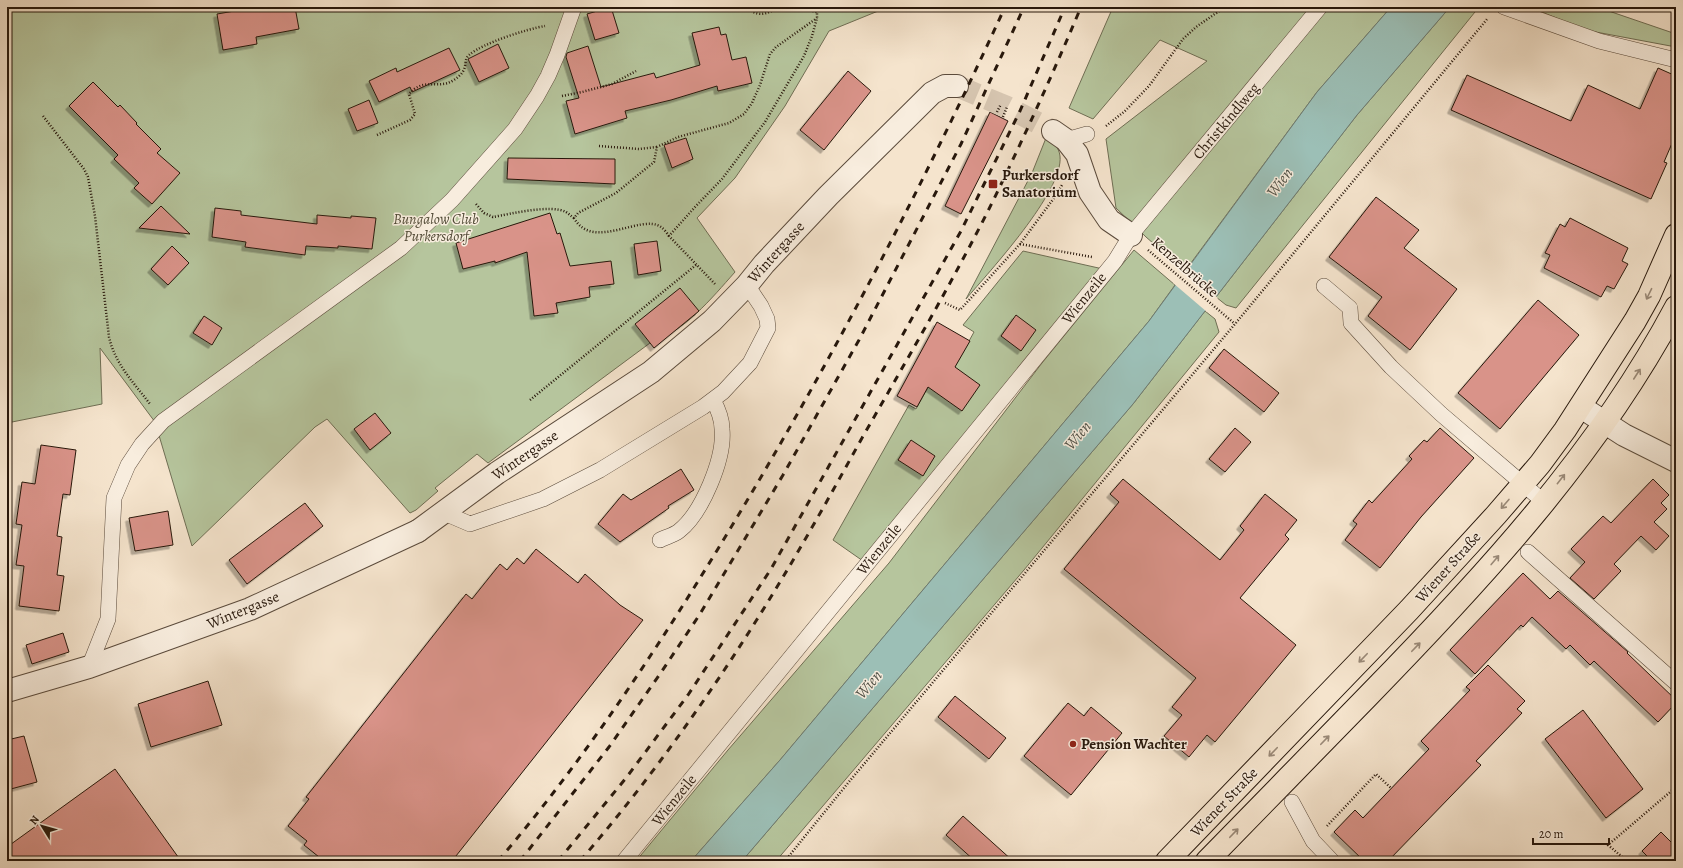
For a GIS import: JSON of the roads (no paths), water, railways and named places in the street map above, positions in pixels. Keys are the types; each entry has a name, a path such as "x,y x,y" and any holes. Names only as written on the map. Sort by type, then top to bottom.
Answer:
{"main road":[{"name":"Wiener Straße","path":"1168,861 1409,610 1522,484 1561,436 1581,407 1649,296 1676,235"},
{"name":"Wiener Straße","path":"1207,861 1470,590 1544,502 1606,423 1653,349 1676,307"}],"street":[{"name":"Wintergasse","path":"7,691 89,667 250,609 418,531 442,512 510,465 651,372 712,321 828,196 932,93 945,86 957,86"},
{"path":"1065,141 1090,192 1109,220 1131,234"},
{"path":"1581,407 1624,435 1676,461"}],"lane":[{"path":"89,667 108,619 114,498 128,465 142,444 163,421 401,248 452,200 515,129 537,96 548,76 574,7"},
{"name":"Christkindlweg","path":"1131,234 1320,7"},
{"path":"1498,10 1599,41 1676,60"},
{"path":"1065,141 1087,134"},
{"name":"Wienzeile","path":"624,861 1115,261 1131,234"},
{"path":"442,512 470,524 543,499 600,470 713,400 723,392 750,363 768,328 767,319 761,306 747,285"},
{"path":"1324,286 1350,308 1351,323 1390,367 1441,414 1544,502"},
{"path":"660,540 683,527 691,518 708,488 718,460 722,437 720,416 713,400"},
{"path":"1528,552 1676,683"},
{"path":"1292,802 1313,841 1332,861"}],"water":[{"name":"Wien","path":"1391,7 1450,7 1357,115 1133,404 742,861 691,861 780,760 1149,321 1317,92"}],"tunnel":[{"path":"957,86 1007,107 1053,131"}],"railway":[{"path":"498,861 566,776 629,688 688,597 745,504 781,443 882,259 945,134 1005,7"},
{"path":"520,861 609,747 660,674 700,614 783,475 859,340 961,144 1024,7"},
{"path":"558,861 626,778 688,695 771,569 961,231 1020,111 1065,7"},
{"path":"580,861 635,794 688,724 737,651 793,560 973,240 1048,84 1081,7"}],"place":[{"name":"Purkersdorf Sanatorium","path":"993,184"},
{"name":"Pension Wachter","path":"1073,744"}],"park label":[{"name":"Bungalow Club Purkersdorf","path":"436,228"}]}
